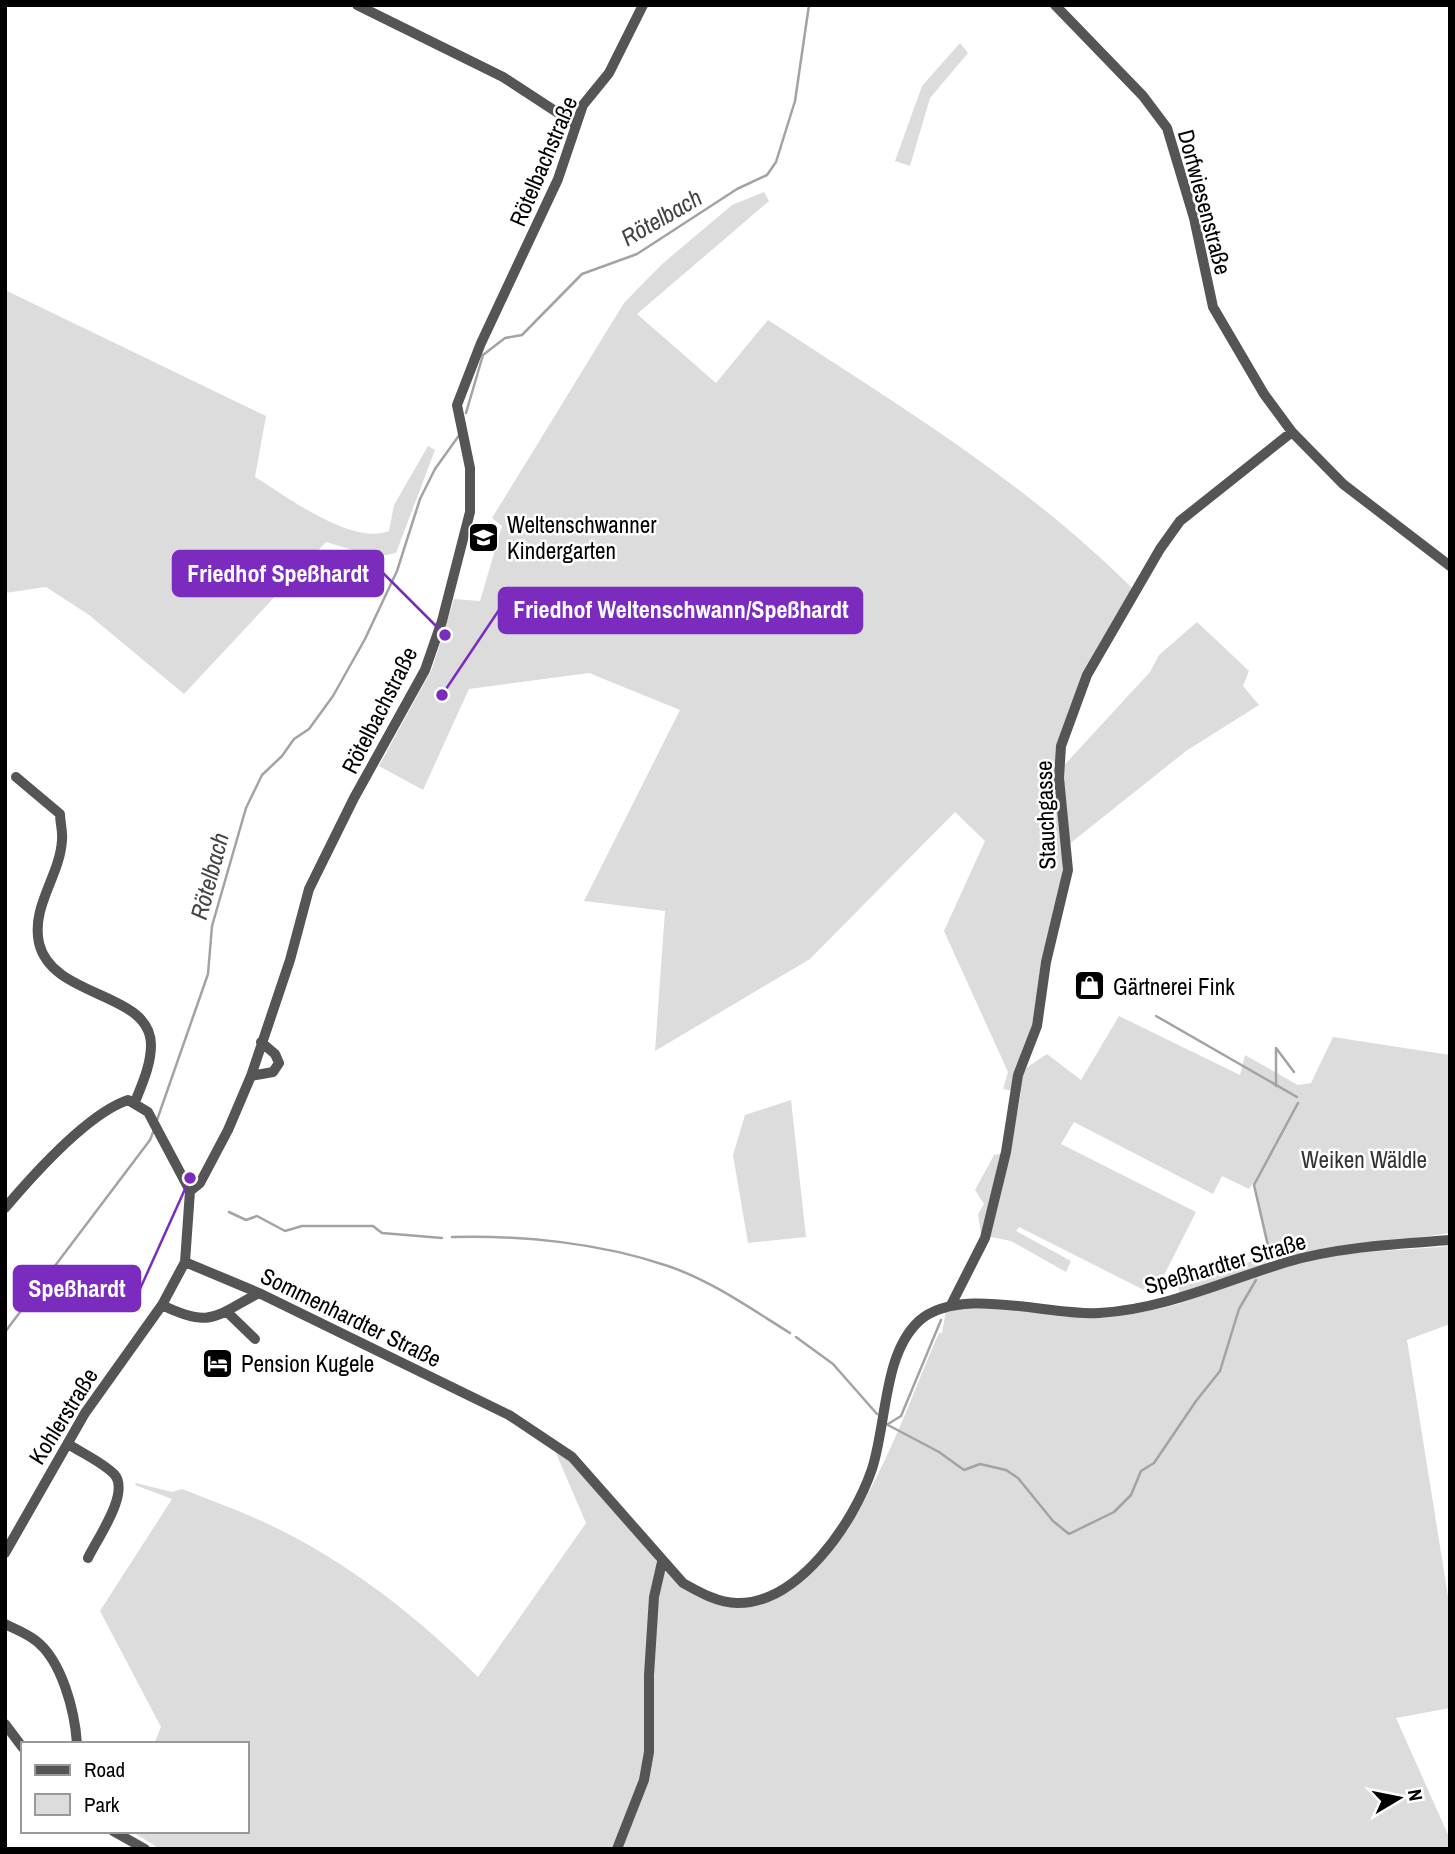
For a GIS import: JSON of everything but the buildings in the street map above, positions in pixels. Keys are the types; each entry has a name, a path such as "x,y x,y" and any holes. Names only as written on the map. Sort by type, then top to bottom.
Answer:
{"street":[{"name":"Rötelbachstraße","path":"190,1191 200,1183 217,1151 251,1076 290,960 309,890 354,798 425,670 442,621 463,540 472,490 457,405 481,343 558,179 583,105 609,73 643,5"},
{"name":"Dorfwiesenstraße","path":"1055,5 1143,96 1167,128 1194,218 1213,307 1241,360 1292,432 1343,484 1450,566"},
{"path":"361,7 503,77 575,124"},
{"name":"Stauchgasse","path":"951,1305 985,1238 1006,1152 1018,1075 1038,1018 1046,962 1068,870 1059,778 1061,746 1082,688 1105,641 1180,521 1292,432"},
{"path":"16,777 60,814 62,841 37,927 47,963 71,982 128,1008 146,1027 152,1044 148,1066 135,1101"},
{"path":"251,1076 273,1072 279,1063 275,1054 261,1042"},
{"path":"135,1101 152,1118 190,1191 185,1262"},
{"path":"6,1207 46,1163 96,1118 116,1104 135,1101"},
{"name":"Speßhardter Straße","path":"772,1596 805,1573 860,1500 883,1426 895,1356 919,1321 933,1311 951,1305 978,1304 1077,1314 1131,1309 1169,1302 1289,1261 1450,1240"},
{"name":"Sommenhardter Straße","path":"185,1262 259,1293 498,1409 540,1433 572,1457 607,1493 662,1562 683,1583 736,1604 772,1596"},
{"name":"Kohlerstraße","path":"5,1553 85,1413 162,1306 185,1262"},
{"path":"162,1306 190,1319 207,1320 259,1293"},
{"path":"226,1311 255,1339"},
{"path":"68,1444 114,1474 120,1486 119,1497 88,1558"},
{"path":"617,1849 638,1799 647,1762 654,1597 662,1562"},
{"path":"5,1624 36,1640 54,1665 65,1684 77,1742"},
{"path":"5,1724 21,1745"},
{"path":"117,1833 145,1849"}],"green space":[{"path":"960,43 968,53 930,98 910,166 895,161 922,86"},
{"name":"Weiken Wäldle","path":"764,192 769,201 637,314 716,383 768,320 911,413 1004,478 1092,550 1133,589 1085,674 1057,773 1150,672 1159,655 1197,622 1249,671 1243,686 1259,705 1186,751 1063,849 1062,885 1041,961 1026,1068 1047,1054 1081,1080 1119,1016 1240,1075 1245,1055 1298,1085 1311,1083 1333,1037 1450,1055 1450,1233 1278,1258 1266,1244 1253,1183 1249,1189 1222,1176 1213,1194 1074,1122 1061,1144 1196,1212 1154,1295 1019,1227 1016,1231 1071,1261 1066,1272 1011,1241 981,1235 978,1214 984,1204 975,1190 994,1155 1010,1152 1021,1092 1003,1089 1008,1072 944,931 985,841 955,812 810,959 655,1051 665,911 584,901 680,710 589,673 469,689 423,790 379,766 432,669 454,599 480,601 502,526 492,518 624,303 661,265 732,205"},
{"path":"5,290 266,416 255,477 339,526 374,534 389,531 394,505 428,446 435,450 396,553 376,557 326,542 184,694 89,615 46,587 5,593"},
{"path":"791,1100 806,1237 748,1243 733,1155 745,1115"},
{"path":"1450,1246 1450,1324 1407,1340 1450,1609 1450,1708 1396,1718 1450,1839 1450,1849 160,1849 134,1833 248,1833 248,1742 155,1742 161,1727 100,1611 172,1499 135,1485 136,1483 172,1492 182,1489 257,1519 317,1550 402,1609 478,1677 586,1523 553,1446 601,1491 650,1553 679,1583 713,1598 755,1604 794,1588 828,1556 858,1512 906,1413 939,1333 942,1333 946,1310 997,1309 1097,1314 1148,1311 1196,1298 1259,1273 1296,1262 1362,1252"},
{"path":"1264,1257 1266,1264 1180,1295 1178,1286"}],"waterway":[{"name":"Rötelbach","path":"466,413 483,355 505,338 522,335 582,274 637,254 737,189 767,175 776,162 795,101 809,5"},
{"name":"Rötelbach","path":"157,1120 208,974 212,926 246,808 262,775 282,756 294,739 309,729 333,696 365,639 397,571 420,499 435,469 460,434"},
{"path":"1156,1016 1297,1097"},
{"path":"1276,1086 1276,1048 1294,1072"},
{"path":"1270,1254 1254,1185 1298,1103"},
{"name":"Rötelbach","path":"5,1332 150,1140 154,1130"},
{"path":"229,1212 246,1220 257,1216 285,1231 302,1226 373,1226 382,1233 442,1238"},
{"path":"452,1237 506,1237 561,1242 642,1258 700,1279 790,1333"},
{"path":"886,1424 939,1452 964,1470 980,1464 1006,1470 1018,1478 1053,1521 1069,1534 1114,1512 1131,1495 1141,1471 1154,1463 1220,1371 1239,1309 1256,1280"},
{"path":"888,1424 901,1416 941,1320"},
{"path":"796,1337 833,1364 877,1414"}],"place":[{"name":"Weltenschwanner Kindergarten","path":"484,537"},
{"name":"Friedhof Speßhardt","path":"445,635"},
{"name":"Friedhof Weltenschwann/Speßhardt","path":"442,695"},
{"name":"Gärtnerei Fink","path":"1090,986"},
{"name":"Speßhardt","path":"190,1178"},
{"name":"Pension Kugele","path":"218,1363"}]}
